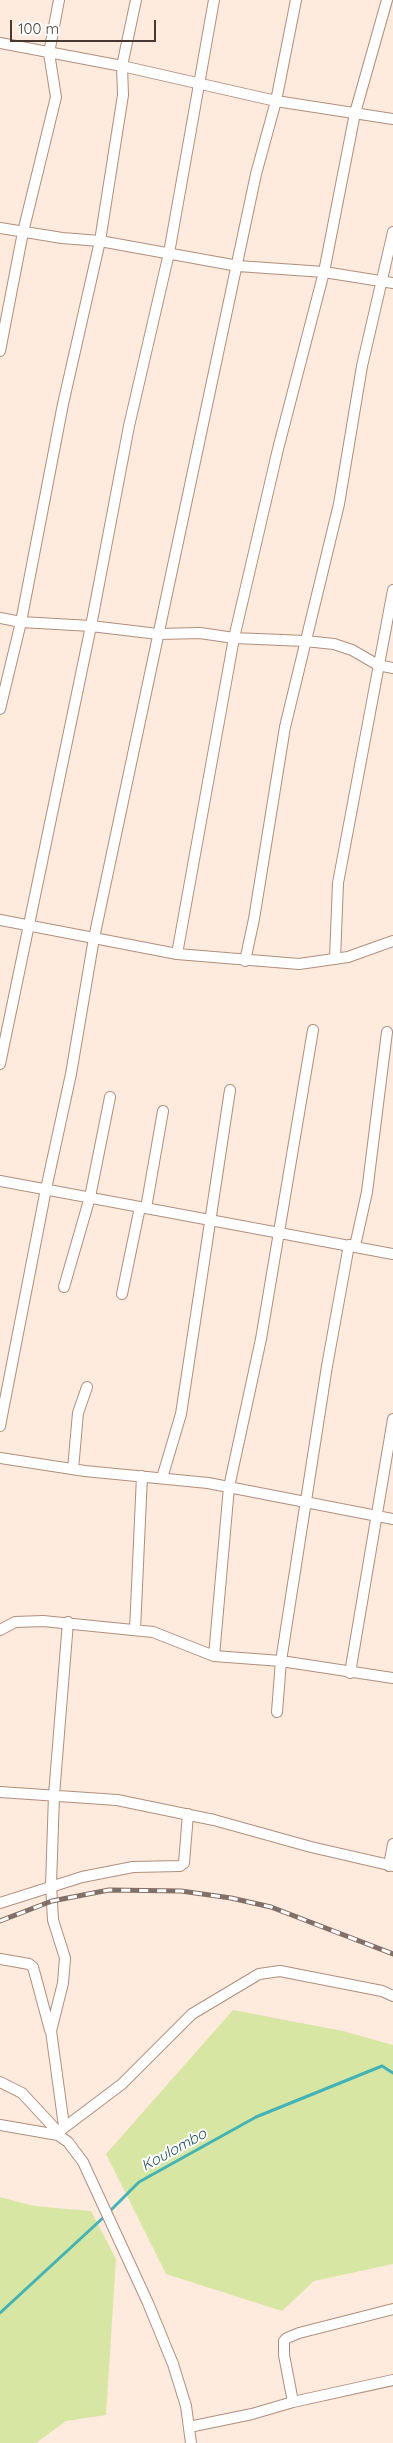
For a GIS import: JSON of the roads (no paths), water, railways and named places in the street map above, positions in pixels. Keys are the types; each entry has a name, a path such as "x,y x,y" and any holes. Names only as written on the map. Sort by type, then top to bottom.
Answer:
{"street":[{"path":"0,351 23,232 56,98 49,53 59,0"},
{"path":"0,709 21,622 63,404 100,240 123,95 122,66 136,0"},
{"path":"0,1064 91,626 129,426 169,252 214,0"},
{"path":"0,1426 46,1189 71,1074 94,938 256,174 276,101 296,0"},
{"path":"176,954 234,638 278,449 324,272 355,113 387,0"},
{"path":"0,43 122,66 276,101 393,119"},
{"path":"0,228 100,240 238,266 324,272 393,283"},
{"path":"244,961 285,727 339,504 362,366 393,232"},
{"path":"335,960 338,882 393,590"},
{"path":"0,618 21,622 91,626 158,634 200,633 234,638 334,644 352,650 378,665 393,668"},
{"path":"0,920 176,954 244,961 300,964 348,957 393,940"},
{"path":"214,1656 229,1487 261,1339 313,1030"},
{"path":"277,1712 281,1662 327,1366 352,1246 367,1192 387,1032"},
{"path":"162,1478 181,1414 212,1220 230,1090"},
{"path":"64,1287 90,1197 110,1097"},
{"path":"122,1294 163,1111"},
{"path":"0,1181 393,1254"},
{"path":"73,1469 78,1414 87,1387"},
{"path":"350,1673 375,1516 393,1420"},
{"path":"0,1458 73,1469 229,1487 393,1519"},
{"path":"135,1630 142,1476"},
{"path":"0,1630 15,1622 68,1622 135,1630 166,1635 214,1656 281,1662 393,1678"},
{"path":"51,2031 62,1983 65,1958 53,1920 51,1886 54,1795 68,1622"},
{"path":"0,1792 117,1800 188,1814 391,1866 393,1844"},
{"path":"0,1903 82,1876 133,1867 180,1866 184,1863 188,1814"},
{"path":"0,1959 29,1964 33,1967 51,2031 60,2132"},
{"path":"0,2125 60,2132 122,2084 192,2014 260,1974 280,1971 382,1991 393,1996"},
{"path":"0,2082 22,2093 60,2132 76,2152 96,2187 113,2230 148,2303 173,2364 186,2406 191,2443"},
{"path":"293,2402 284,2355 284,2341 287,2338 299,2333 393,2309"},
{"path":"189,2427 393,2380"}],"waterway":[{"name":"Koulombo","path":"109,2212 139,2182 256,2117 382,2066 393,2073"},
{"name":"Koulombo","path":"0,2313 105,2216"}],"railway":[{"path":"0,1921 52,1901 109,1890 181,1891 231,1898 271,1907 393,1954"}]}
